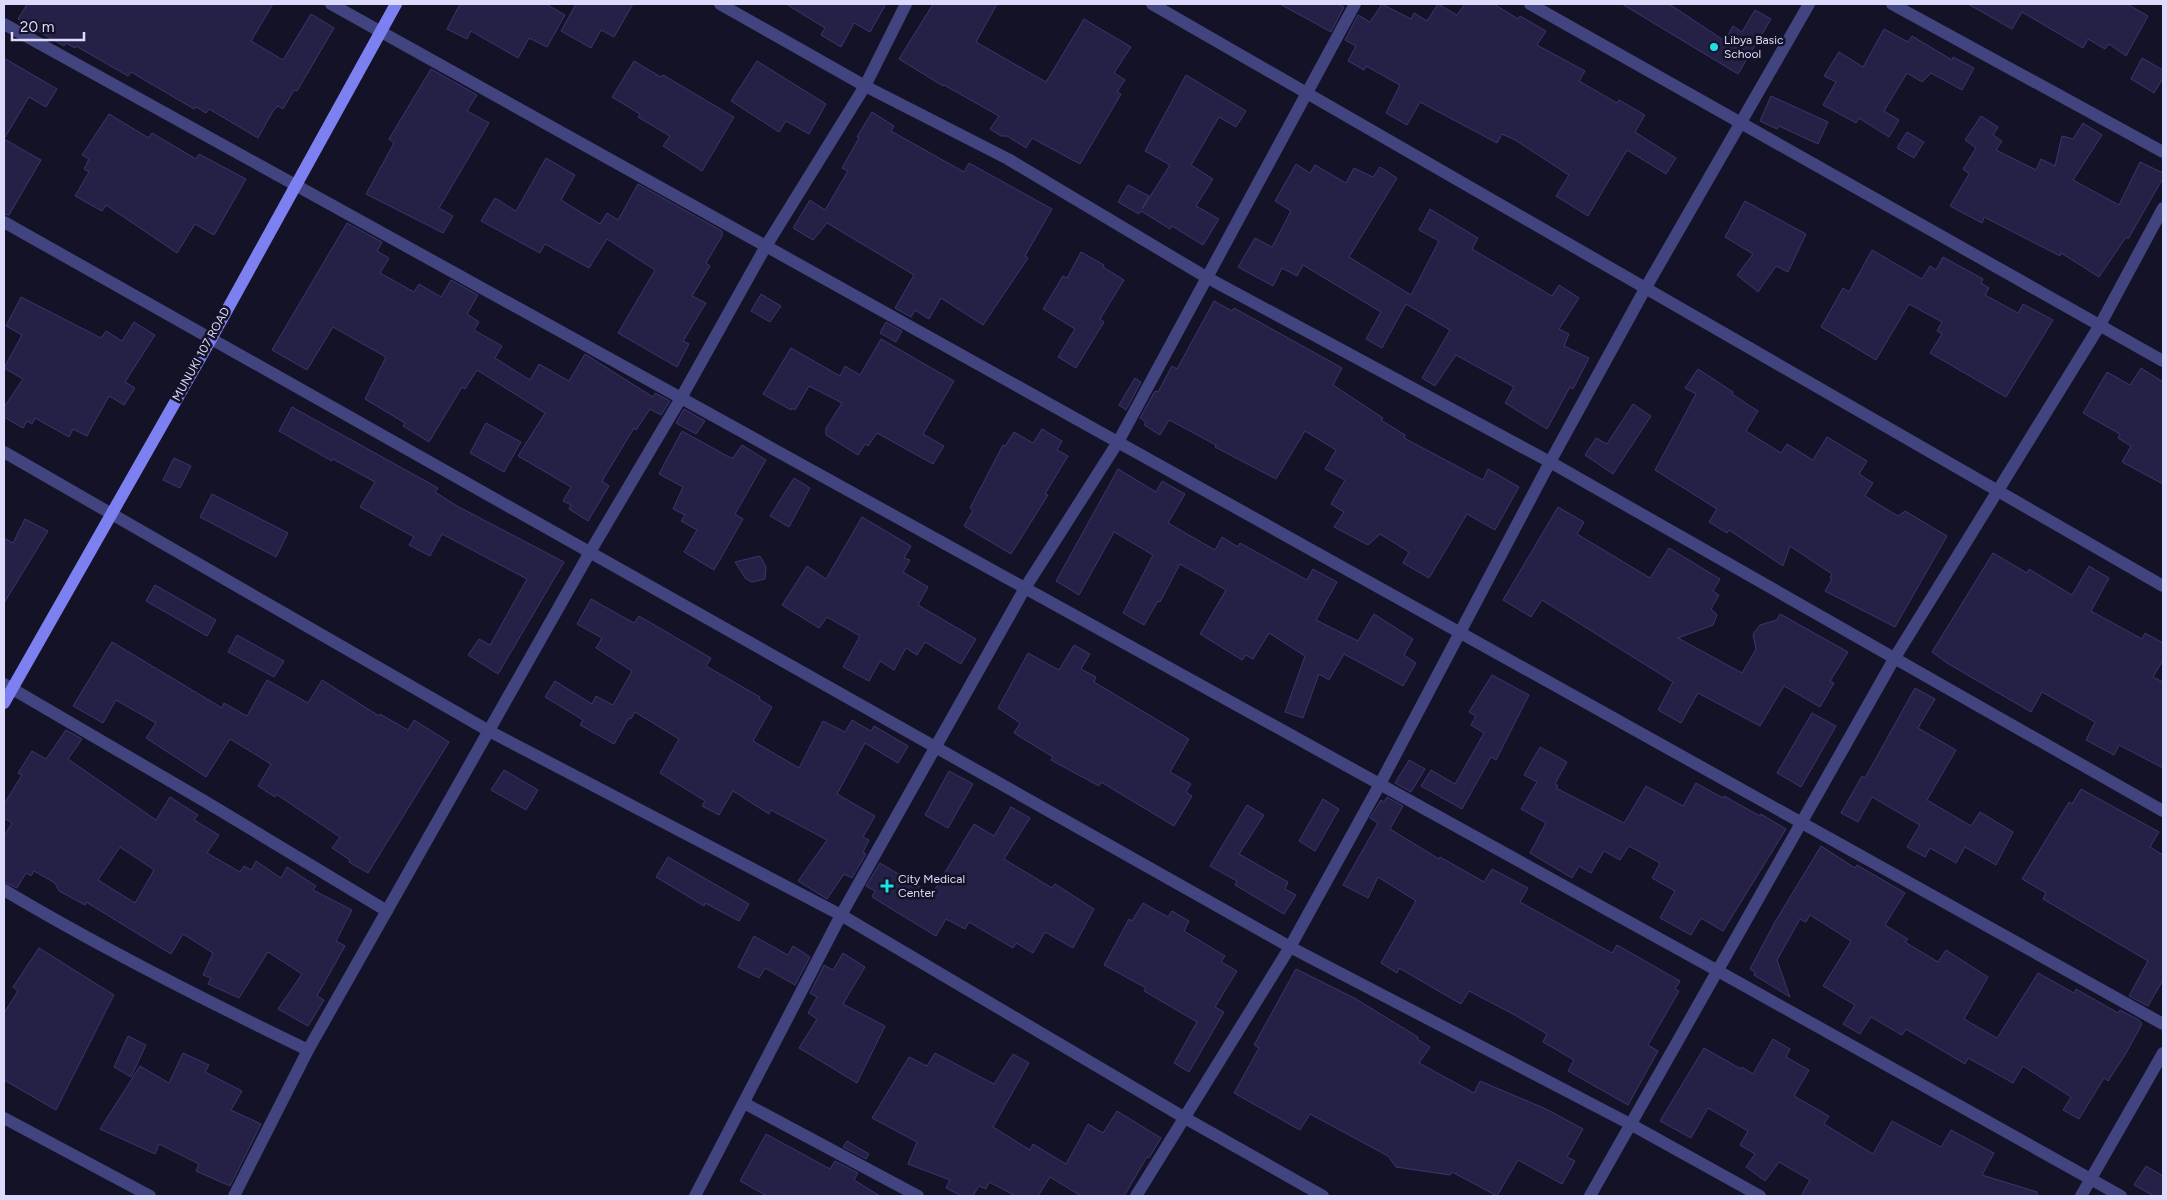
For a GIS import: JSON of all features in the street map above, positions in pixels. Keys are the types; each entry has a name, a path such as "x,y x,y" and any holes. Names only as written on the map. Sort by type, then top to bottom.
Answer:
{"street":[{"path":"331,4 2163,1024"},
{"name":"MUNUKI 107 ROAD","path":"4,703 8,687 211,338 396,4"},
{"path":"720,4 865,86 1008,159 1206,277 1550,462 2163,811"},
{"path":"234,1196 308,1050 766,246 865,86 906,4"},
{"path":"1152,4 2163,586"},
{"path":"695,1196 840,915 1025,588 1118,442 1354,4"},
{"path":"1530,4 2163,361"},
{"path":"1136,1196 1290,947 1380,784 1550,462 1645,289 1809,4"},
{"path":"1892,4 2163,152"},
{"path":"4,24 1718,971 2121,1196"},
{"path":"1590,1196 1632,1125 1894,658 2100,325 2163,208"},
{"path":"4,222 1290,947 1632,1125 1760,1196"},
{"path":"4,452 489,731 840,915 1185,1118 1323,1196"},
{"path":"8,687 387,911"},
{"path":"4,890 77,934 168,983 308,1050"},
{"path":"2081,1196 2163,1053"},
{"path":"744,1103 918,1196"},
{"path":"4,1118 150,1196"}],"building":[{"path":"27,4 273,4 251,41 283,60 311,14 334,28 297,91 294,90 283,109 278,106 273,111 258,138 209,109 206,113 196,107 194,109 131,72 128,76 76,46 75,48 66,43 64,46 18,19"},
{"path":"460,4 546,4 565,15 547,47 529,38 518,58 471,31 467,39 447,29"},
{"path":"576,4 633,4 614,37 601,30 591,48 561,31"},
{"path":"786,4 886,4 870,32 854,23 841,47 821,35 825,28"},
{"path":"933,4 997,4 976,42 1046,82 1084,19 1131,47 1114,73 1125,80 1117,92 1121,94 1080,164 1032,138 1026,148 1007,136 1001,136 990,129 999,116 943,86 899,59"},
{"path":"1280,4 1337,4 1344,7 1331,32"},
{"path":"1382,4 1411,19 1414,13 1427,21 1438,4 1457,15 1465,4 1494,4 1518,19 1520,16 1546,31 1537,45 1585,71 1579,81 1617,103 1619,100 1645,115 1635,132 1676,158 1666,174 1627,150 1588,216 1556,196 1569,175 1515,140 1502,134 1497,143 1420,102 1407,125 1386,113 1400,85 1366,66 1364,70 1348,61 1356,46 1345,40 1358,15 1370,22"},
{"path":"1622,4 1669,4 1725,41 1733,26 1742,32 1755,10 1771,19 1738,74"},
{"path":"1968,4 2127,4 2148,16 2126,56 2109,44 2105,49 2088,39 2083,48 2022,12 2012,29"},
{"path":"1884,29 1908,42 1912,36 1952,60 1953,57 1974,68 1962,90 1931,73 1922,82 1907,73 1884,111 1899,120 1889,137 1859,118 1856,123 1823,105 1836,82 1824,76 1839,52 1863,67"},
{"path":"4,58 57,89 46,107 29,97 4,139"},
{"path":"2142,58 2163,70 2163,78 2154,93 2131,79"},
{"path":"634,61 661,77 663,75 734,117 702,171 663,146 670,136 638,117 640,114 612,97"},
{"path":"757,61 826,104 809,134 786,121 779,132 731,101"},
{"path":"431,69 477,95 467,111 489,123 439,208 453,216 443,233 366,194 394,143 389,139"},
{"path":"1186,75 1246,111 1236,127 1219,117 1191,165 1213,179 1196,206 1219,219 1203,245 1172,226 1170,229 1141,211 1139,214 1118,202 1128,185 1149,196 1142,209 1170,165 1145,151"},
{"path":"1771,96 1828,122 1818,144 1779,126 1777,129 1760,121"},
{"path":"872,112 894,126 891,131 964,172 969,163 1052,209 1025,256 1028,258 983,325 941,298 929,319 915,310 911,317 895,308 914,275 827,223 813,240 793,228 810,200 825,210 848,171 842,168"},
{"path":"109,114 149,138 152,133 196,159 199,154 246,179 214,235 195,224 177,253 106,205 102,211 75,196 89,172 84,169 89,159 82,155"},
{"path":"1981,116 1998,127 1993,135 2002,141 1996,150 2036,170 2041,159 2055,166 2062,136 2073,139 2083,123 2102,135 2073,180 2119,205 2140,162 2163,173 2163,178 2128,239 2126,237 2099,277 2061,253 2060,256 1984,217 1982,223 1950,206 1969,174 1963,169 1976,148 1965,140"},
{"path":"1907,132 1924,142 1914,158 1897,148"},
{"path":"4,139 41,160 9,215 4,214"},
{"path":"546,158 575,175 561,200 600,224 607,213 618,220 638,184 722,231 722,236 706,263 710,266 692,296 706,303 683,341 689,344 677,367 618,333 655,270 607,239 589,268 545,244 540,253 481,221 495,198 516,211"},
{"path":"1296,164 1310,173 1315,165 1346,183 1354,168 1373,177 1380,167 1397,178 1349,257 1411,295 1439,241 1419,230 1430,209 1478,238 1472,249 1552,296 1559,285 1579,298 1559,329 1569,334 1564,346 1589,358 1573,389 1570,387 1547,429 1505,403 1514,387 1456,355 1435,386 1422,378 1450,330 1406,304 1382,348 1366,339 1381,312 1303,265 1297,276 1282,268 1273,286 1238,267 1255,238 1272,247 1291,211 1275,201"},
{"path":"1745,201 1806,234 1788,272 1776,266 1758,292 1737,275 1753,254 1725,237"},
{"path":"347,223 382,242 377,251 389,258 380,273 414,292 419,284 441,297 451,280 478,295 467,314 479,322 474,330 502,346 495,358 530,380 539,364 569,381 585,354 653,397 655,393 670,401 661,415 650,409 636,430 634,428 602,481 609,486 588,521 569,509 571,505 563,501 571,487 518,456 545,413 477,370 465,389 462,387 429,442 403,426 405,423 365,399 386,357 333,327 307,370 272,350"},
{"path":"1872,250 1922,279 1930,266 1936,270 1943,257 1983,279 1981,283 1989,288 1985,295 2018,313 2023,304 2053,320 2006,397 1930,353 1942,334 1937,331 1942,322 1909,304 1876,360 1821,327 1843,288 1849,292"},
{"path":"1081,252 1104,265 1103,267 1124,280 1100,319 1104,322 1076,368 1058,357 1075,329 1043,309 1063,276 1067,278"},
{"path":"761,294 781,306 770,322 751,311"},
{"path":"21,297 101,338 106,331 122,341 134,322 155,335 125,382 135,388 124,405 109,396 87,436 73,429 69,437 35,418 32,424 27,421 23,428 4,417 4,407 23,379 4,368 22,335 6,326"},
{"path":"1214,301 1232,311 1234,308 1342,368 1333,385 1383,418 1381,420 1405,435 1404,438 1483,480 1488,469 1519,487 1495,530 1467,514 1429,578 1403,563 1409,552 1380,534 1368,545 1334,527 1344,512 1331,504 1345,480 1325,469 1336,450 1305,431 1276,479 1169,420 1160,435 1144,425 1146,422 1140,418 1155,391 1158,392 1172,366 1177,369"},
{"path":"886,322 902,331 896,342 880,333"},
{"path":"881,339 954,381 923,434 944,446 933,464 877,433 868,446 865,444 858,455 826,435 826,428 842,403 809,386 795,410 792,408 791,410 763,394 791,348 840,376 845,366 860,375"},
{"path":"2141,368 2163,382 2163,484 2122,462 2131,446 2118,438 2120,434 2083,413 2107,372 2130,385"},
{"path":"1698,369 1758,411 1746,431 1781,453 1787,444 1813,460 1827,437 1867,461 1859,474 1873,483 1865,496 1898,516 1905,511 1947,536 1895,627 1825,591 1832,579 1830,578 1832,574 1790,546 1783,566 1729,530 1727,533 1709,522 1717,509 1655,470 1696,394 1685,388"},
{"path":"1135,378 1141,382 1126,410 1119,405"},
{"path":"1633,404 1651,416 1613,474 1585,455 1596,438 1607,444"},
{"path":"292,407 438,488 435,492 457,506 564,562 498,674 468,655 479,639 490,645 527,579 442,534 430,556 409,545 414,537 360,507 375,482 333,459 332,461 279,431"},
{"path":"684,409 705,421 696,434 676,423"},
{"path":"486,423 521,442 504,472 470,453"},
{"path":"1042,429 1062,441 1057,450 1068,456 1045,494 1048,495 1011,554 964,526 973,510 970,508 1003,445 1005,446 1014,432 1033,443"},
{"path":"682,431 729,457 733,458 742,445 766,460 735,514 743,519 714,570 684,552 697,530 681,521 685,515 673,509 683,487 659,474"},
{"path":"174,458 191,466 180,488 163,480"},
{"path":"1118,469 1156,492 1162,481 1185,494 1168,523 1215,550 1222,537 1238,547 1240,543 1307,580 1313,569 1337,582 1316,620 1358,641 1374,614 1413,639 1404,655 1416,663 1403,686 1344,654 1329,680 1319,674 1303,718 1285,712 1305,656 1269,633 1253,659 1246,655 1242,660 1200,634 1226,590 1180,564 1160,602 1158,601 1144,625 1123,613 1153,555 1114,532 1079,595 1056,581"},
{"path":"794,478 810,488 789,527 770,516"},
{"path":"212,494 288,533 276,557 200,517"},
{"path":"1558,507 1584,522 1577,534 1650,578 1669,548 1720,579 1713,591 1719,595 1711,609 1717,615 1713,625 1678,638 1742,673 1756,649 1753,634 1760,625 1777,620 1780,614 1848,652 1830,681 1834,683 1820,707 1784,686 1760,726 1698,693 1681,723 1658,710 1673,682 1542,600 1531,617 1503,600"},
{"path":"862,517 911,546 904,558 910,560 903,572 928,587 918,605 976,639 961,664 925,642 917,655 906,648 894,670 880,661 869,681 843,667 860,636 827,617 819,628 782,605 807,566 826,579"},
{"path":"25,519 48,531 4,603 4,538 13,543"},
{"path":"1993,553 2027,573 2029,569 2072,595 2089,566 2109,578 2091,611 2142,639 2145,633 2163,643 2163,660 2153,677 2163,682 2163,768 2119,745 2114,755 2086,740 2095,722 2042,692 2031,712 1947,663 1932,652"},
{"path":"760,556 766,567 765,579 752,582 746,579 735,562"},
{"path":"155,585 216,620 207,636 146,601"},
{"path":"591,599 634,623 639,616 711,658 706,666 760,697 759,699 772,707 753,741 799,768 823,721 845,732 852,720 871,731 874,726 908,746 898,763 865,743 837,794 875,816 863,837 869,840 863,852 866,854 852,878 844,874 827,899 798,881 827,840 771,810 769,814 733,791 719,815 702,806 705,801 660,773 679,739 635,712 631,719 629,718 614,744 580,725 583,720 545,697 555,681 592,704 596,696 613,705 632,671 596,648 602,638 577,624"},
{"path":"237,635 284,661 274,677 228,652"},
{"path":"112,642 222,708 224,703 247,716 267,680 308,703 322,680 379,716 380,714 408,730 414,720 449,742 368,873 349,862 350,860 332,848 340,837 276,794 275,797 258,786 271,764 230,739 206,777 146,738 156,723 116,700 103,723 73,706"},
{"path":"1074,645 1090,654 1081,669 1096,677 1094,682 1189,739 1170,772 1191,784 1186,792 1192,796 1174,826 1101,782 1099,786 1051,760 1053,757 1014,733 1020,723 998,708 1028,653 1059,670"},
{"path":"1492,675 1529,695 1496,760 1491,757 1462,809 1421,786 1431,770 1455,784 1484,733 1471,725 1476,716 1469,712"},
{"path":"1915,688 1935,699 1918,728 1956,750 1927,800 1971,826 1980,812 2013,832 1996,865 1965,847 1956,863 1930,848 1925,857 1907,847 1920,825 1872,797 1858,822 1841,813 1862,776 1865,778"},
{"path":"1812,713 1836,726 1801,787 1777,773"},
{"path":"66,730 82,739 68,759 156,820 170,797 198,815 194,820 219,835 207,853 240,872 244,866 251,870 256,861 281,878 287,867 316,886 313,890 352,910 336,941 345,946 317,996 324,1000 308,1026 278,1009 302,974 268,952 239,998 208,984 211,978 203,975 213,953 183,934 171,954 86,902 85,905 59,891 55,883 34,871 31,876 26,873 17,888 4,882 4,836 12,823 4,818 4,804 22,775 18,773 32,751 46,759","holes":["120,847 154,870 135,903 98,880"]},
{"path":"1540,747 1567,762 1555,784 1558,786 1556,788 1624,823 1646,786 1683,806 1696,783 1760,816 1761,814 1786,829 1723,931 1701,918 1691,935 1660,918 1675,891 1652,878 1660,863 1629,846 1620,860 1604,851 1591,873 1579,866 1572,878 1530,853 1546,823 1521,809 1537,782 1524,775"},
{"path":"1409,760 1425,769 1411,792 1395,783"},
{"path":"504,770 538,790 526,810 491,790"},
{"path":"949,771 973,784 948,828 925,815"},
{"path":"2081,789 2159,832 2150,847 2163,855 2163,980 2148,1006 2129,996 2148,961 2043,899 2046,893 2022,879 2069,802 2072,804"},
{"path":"1387,797 1403,806 1390,829 1439,859 1440,857 1484,882 1492,869 1528,888 1520,902 1612,953 1617,945 1680,981 1675,989 1679,991 1648,1045 1658,1051 1628,1105 1568,1071 1574,1060 1543,1042 1547,1034 1513,1014 1469,991 1461,1004 1399,968 1397,973 1381,963 1416,901 1378,877 1368,898 1343,885 1378,823 1370,818 1381,800 1384,802"},
{"path":"1323,799 1339,809 1315,851 1299,841"},
{"path":"1247,805 1264,815 1239,854 1288,882 1285,889 1296,895 1284,914 1235,885 1237,881 1210,866"},
{"path":"1011,807 1030,818 1004,859 1052,888 1055,884 1094,909 1073,948 1045,932 1033,953 1016,943 1013,948 969,922 965,929 946,919 936,936 872,897 875,891 866,886 880,863 932,894 974,824 994,836"},
{"path":"1821,846 1855,868 1857,865 1905,893 1885,925 1908,939 1905,942 1938,962 1946,950 1988,977 1964,1019 1997,1038 2038,973 2074,993 2076,989 2118,1013 2120,1010 2139,1020 2142,1024 2125,1055 2108,1081 2104,1078 2079,1119 2063,1110 2071,1097 2023,1066 2013,1083 1968,1058 1965,1064 1906,1029 1902,1035 1871,1017 1860,1034 1843,1024 1855,1005 1823,986 1851,941 1810,915 1806,922 1800,919 1777,960 1790,997 1754,975 1755,972 1750,969 1775,922"},
{"path":"668,857 749,904 739,921 705,903 704,906 656,877"},
{"path":"1143,903 1168,917 1172,911 1189,921 1184,931 1225,956 1221,962 1237,971 1215,1007 1224,1012 1189,1072 1174,1063 1197,1022 1144,991 1146,988 1104,965 1129,919 1132,921"},
{"path":"754,936 788,955 793,946 810,957 795,985 765,968 759,978 738,967"},
{"path":"39,948 114,995 56,1110 4,1080 4,1013 18,991 13,987"},
{"path":"843,953 865,967 843,1004 885,1026 857,1083 799,1048 817,1019 808,1013 817,997 810,993 824,965 833,970"},
{"path":"1296,969 1356,999 1418,1037 1417,1039 1430,1047 1419,1063 1474,1093 1480,1081 1546,1109 1583,1129 1567,1157 1575,1161 1562,1184 1518,1160 1497,1196 1452,1172 1450,1175 1396,1167 1388,1156 1310,1114 1300,1130 1234,1093 1259,1048 1254,1045"},
{"path":"128,1036 146,1045 131,1077 114,1067"},
{"path":"1773,1039 1790,1049 1786,1057 1809,1070 1794,1096 1829,1116 1824,1124 1873,1154 1892,1121 1941,1147 1951,1130 1994,1153 1982,1175 2037,1192 2037,1196 1801,1196 1810,1180 1779,1162 1765,1181 1746,1167 1755,1154 1740,1145 1748,1131 1708,1108 1691,1138 1660,1121 1704,1048 1753,1074"},
{"path":"183,1053 209,1065 205,1072 242,1091 231,1110 261,1124 230,1186 196,1171 199,1164 159,1144 155,1154 100,1129 140,1066 169,1083"},
{"path":"935,1053 994,1084 1013,1054 1029,1063 993,1127 1030,1150 1033,1144 1066,1164 1088,1124 1103,1133 1117,1111 1161,1138 1149,1158 1147,1157 1124,1196 1081,1196 1050,1177 1038,1196 1016,1196 989,1182 986,1189 979,1186 973,1196 962,1196 946,1188 950,1180 908,1164 917,1142 872,1118 909,1057 927,1066"},
{"path":"766,1134 830,1169 835,1161 858,1173 854,1180 880,1196 767,1196 740,1181"},
{"path":"847,1141 869,1154 866,1159 843,1147"},
{"path":"2146,1166 2163,1176 2163,1196 2154,1196 2134,1185"}],"place":[{"name":"Libya Basic School","path":"1714,47"},
{"name":"City Medical Center","path":"887,886"}]}
